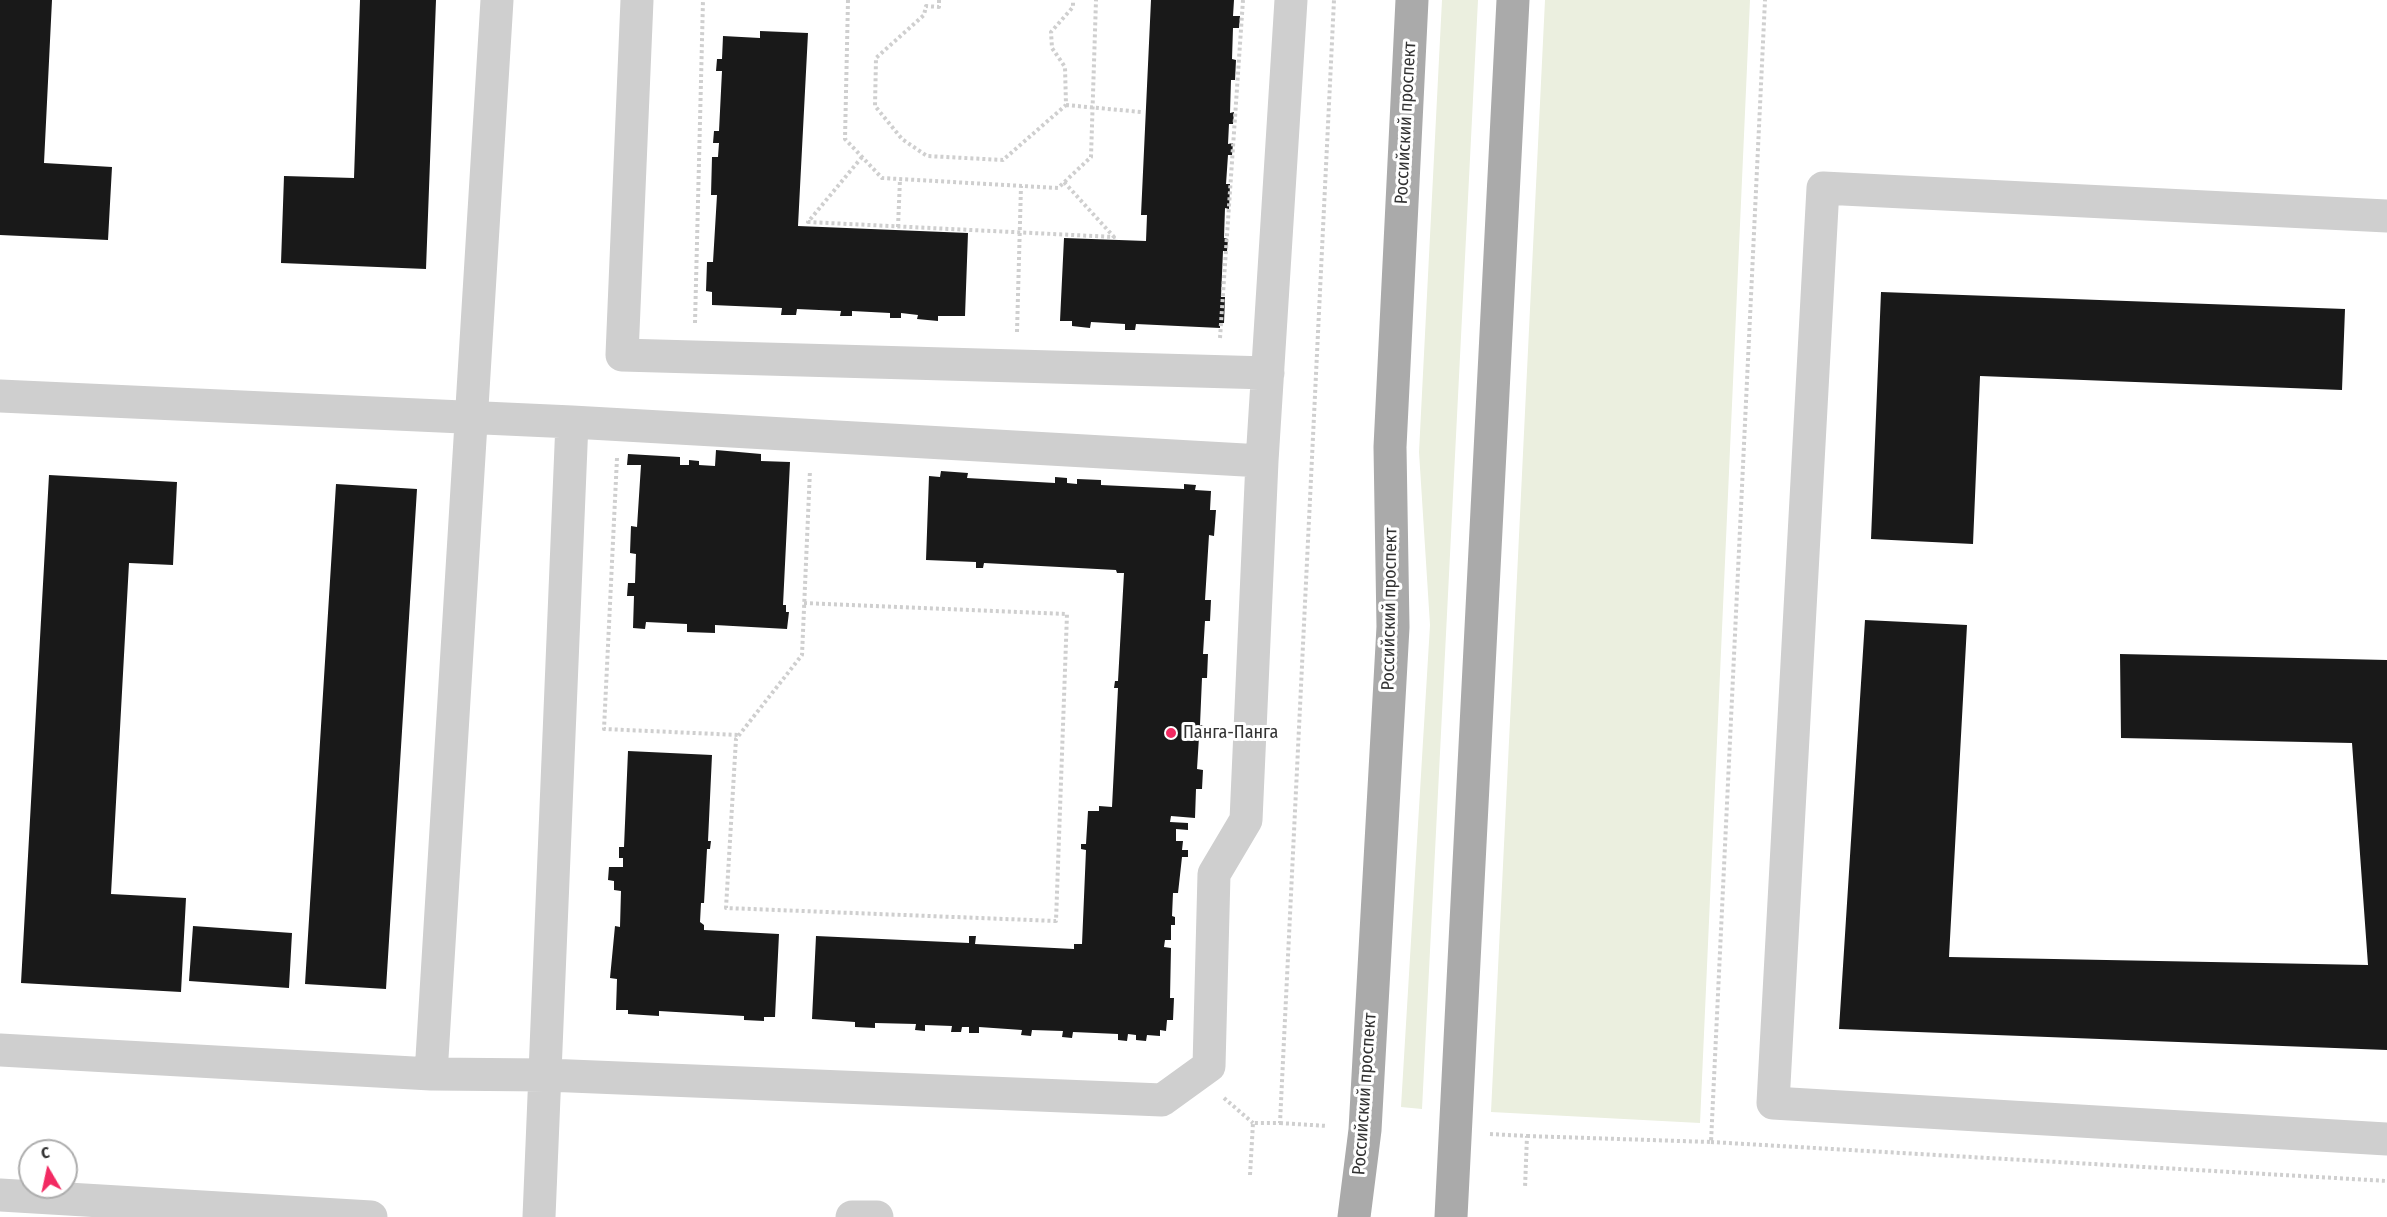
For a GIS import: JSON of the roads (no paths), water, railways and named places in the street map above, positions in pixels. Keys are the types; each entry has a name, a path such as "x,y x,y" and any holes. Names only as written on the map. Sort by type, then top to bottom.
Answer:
{"main road":[{"name":"Российский проспект","path":"1354,1217 1365,1130 1393,627 1390,447 1412,0"},
{"path":"1451,1217 1513,0"}],"street":[{"path":"431,1074 497,0"},
{"path":"637,0 622,355 1268,373"},
{"path":"0,1050 431,1074 546,1075 1162,1100 1209,1066 1214,874 1246,820 1262,461 1291,0"},
{"path":"2387,216 1823,188 1773,1103 2387,1139"},
{"path":"0,396 572,422 1262,461"},
{"path":"539,1217 572,422"},
{"path":"0,1195 371,1217"},
{"path":"852,1217 877,1217"}],"place":[{"name":"Панга-Панга","path":"1171,733"}]}
